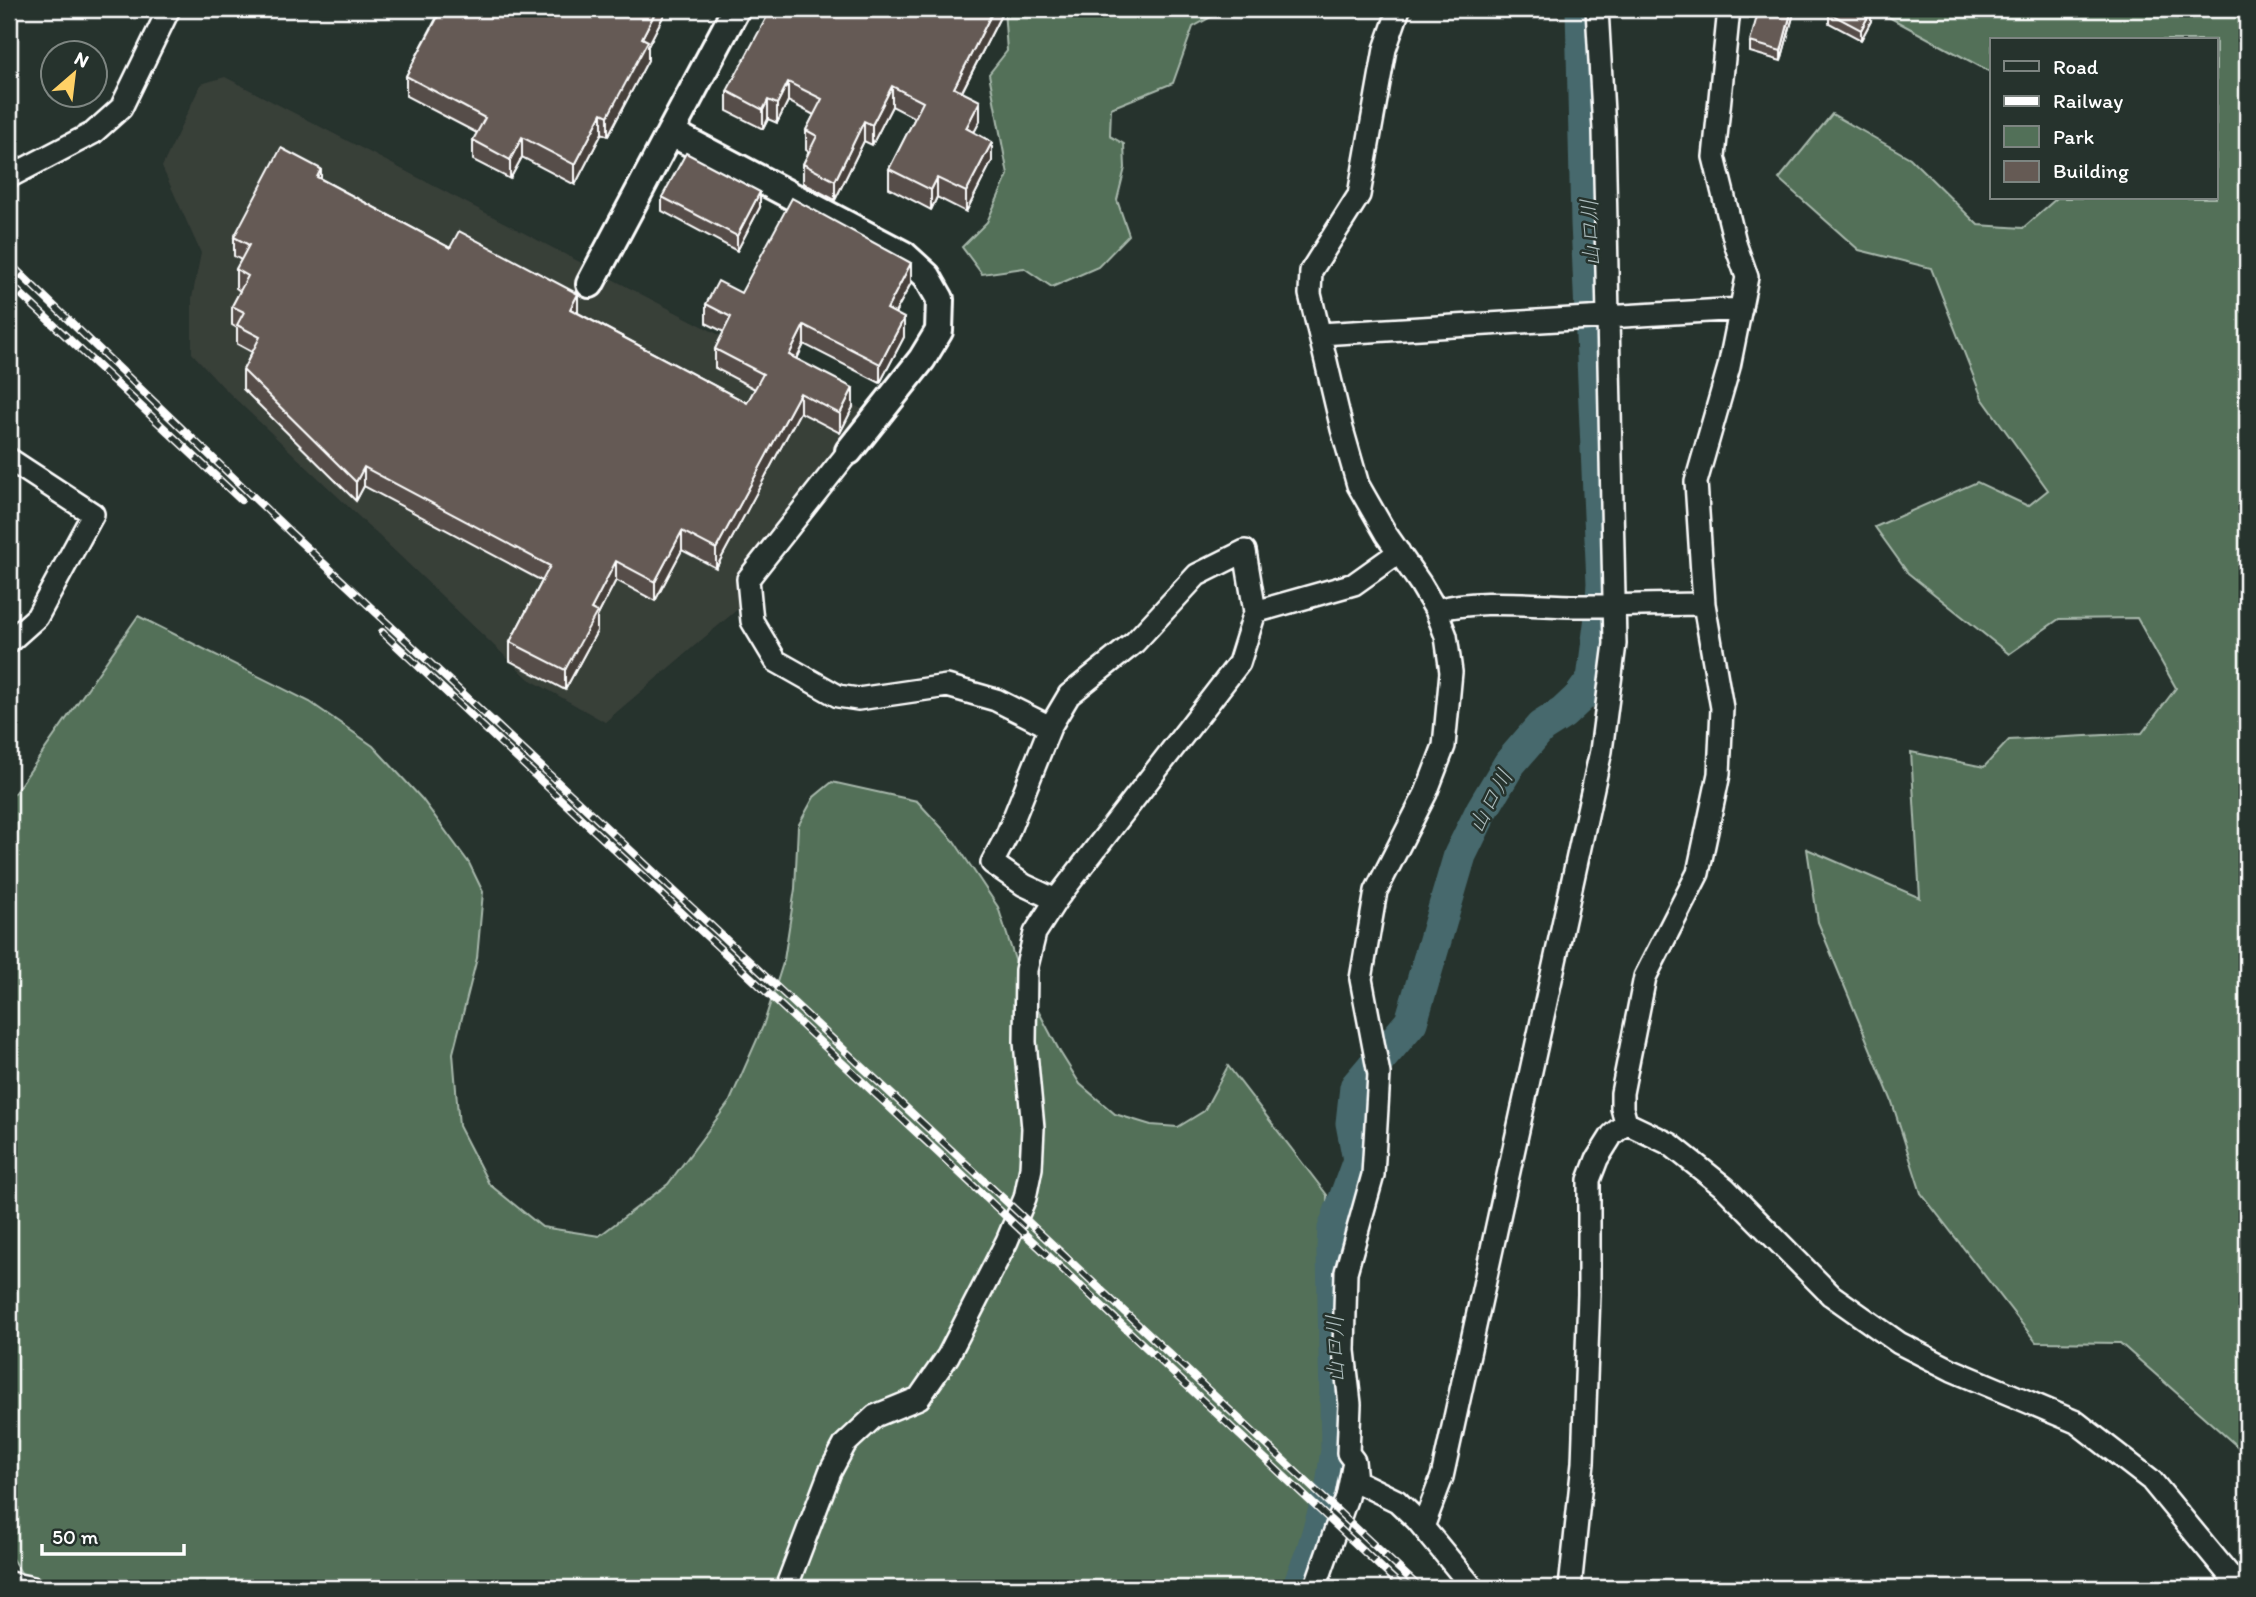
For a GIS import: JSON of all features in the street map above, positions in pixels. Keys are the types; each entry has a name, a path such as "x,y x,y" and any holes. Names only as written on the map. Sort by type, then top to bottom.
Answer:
{"street":[{"path":"9,177 93,133 121,108 169,9"},
{"path":"590,284 736,9"},
{"path":"1399,9 1385,49 1359,195 1311,271 1310,294 1358,485 1385,534 1436,610 1446,636 1451,671 1444,746 1426,793 1376,891 1361,979 1379,1074 1373,1175 1346,1272 1344,1351 1350,1404 1348,1453 1354,1461 1356,1481 1397,1501 1423,1527 1474,1588"},
{"path":"1423,1527 1442,1476 1601,751 1615,645 1604,131 1597,9"},
{"path":"1725,9 1714,157 1736,246 1747,277 1728,367 1696,482 1704,604 1722,708 1719,774 1699,873 1645,977 1622,1093 1626,1123 1670,1144 1725,1188 1831,1295 1899,1343 1952,1370 2076,1422 2151,1480 2239,1588"},
{"path":"672,134 904,255 927,276 940,299 939,331 922,359 748,579 752,621 776,661 838,696 858,699 947,687 996,700 1050,727"},
{"path":"1320,334 1741,309"},
{"path":"9,460 93,514 37,617 9,642"},
{"path":"786,1588 830,1472 845,1444 874,1416 919,1398 948,1356 1007,1241 1025,1198 1031,1168 1032,1128 1025,1042 1026,970 1035,933 1056,900 1239,663 1255,612 1245,551 1196,575 1135,642 1069,695 1050,727 1007,835 992,863 1024,885 1056,900"},
{"path":"1255,612 1354,584 1399,552"},
{"path":"1436,610 1457,605 1492,604 1704,604"},
{"path":"1570,1588 1583,1463 1590,1180 1597,1159 1612,1135 1626,1123"},
{"path":"1315,1588 1347,1497 1354,1461"},
{"path":"9,1583 33,1588"}],"shaded area":[{"path":"225,77 869,413 746,561 739,608 605,722 529,679 225,389 192,353 192,298 201,253 162,167 201,84"}],"green space":[{"path":"1004,9 1225,9 1193,27 1173,83 1111,108 1110,136 1124,144 1125,168 1117,200 1129,235 1098,267 1052,287 1024,268 982,274 962,247 987,222 1008,175 989,74 1007,51"},
{"path":"1883,9 2247,9 2247,1455 2120,1343 2036,1342 1921,1193 1891,1099 1818,922 1807,849 1920,898 1911,752 1984,767 2009,740 2142,733 2176,688 2137,618 2059,619 2009,654 1908,573 1875,527 1977,482 2028,506 2048,490 1982,398 1931,268 1859,250 1779,179 1832,114 1910,158 1978,225 2023,228 2055,200 2218,200 2218,38 1990,38 1990,72 1885,15"},
{"path":"138,616 310,702 373,746 422,799 469,863 483,892 477,958 453,1053 459,1126 489,1184 542,1227 599,1236 668,1184 730,1101 763,1026 784,960 795,889 798,826 814,797 832,782 917,801 954,841 998,907 1018,969 1060,1052 1080,1084 1115,1114 1151,1125 1178,1127 1204,1111 1228,1066 1327,1195 1328,1588 31,1588 9,1554 9,801"}],"building":[{"path":"442,9 657,9 642,38 648,41 608,116 602,113 575,165 522,137 510,160 473,140 485,118 406,76"},
{"path":"771,9 994,9 954,88 980,101 966,128 992,142 966,192 937,178 931,190 889,169 923,102 892,86 872,125 864,121 835,181 803,164 817,136 806,130 822,99 788,82 777,104 768,100 763,110 727,91"},
{"path":"1759,9 1792,9 1781,51 1750,42"},
{"path":"1832,9 1871,11 1861,30 1829,13"},
{"path":"281,148 321,169 317,177 450,248 459,231 578,294 570,309 747,403 763,374 715,349 731,317 706,304 718,281 741,293 792,198 911,263 887,309 904,318 880,364 804,325 789,355 853,388 840,414 800,393 716,549 682,531 655,582 616,561 591,609 597,612 565,670 510,642 550,566 364,467 356,482 243,370 260,337 237,325 244,312 232,306 248,276 236,269 249,245 234,237"},
{"path":"686,153 760,192 737,236 662,197"}],"waterway":[{"name":"山口川","path":"1298,1588 1312,1553 1332,1486 1337,1450 1334,1229 1359,1160 1352,1123 1356,1087 1411,1022 1460,855 1482,810 1510,763 1541,727 1563,713 1580,697 1593,679 1603,583 1587,223 1582,9"}],"railway":[{"path":"9,263 290,532 1420,1588"},
{"path":"9,283 241,500"},
{"path":"382,632 1403,1588"}]}
